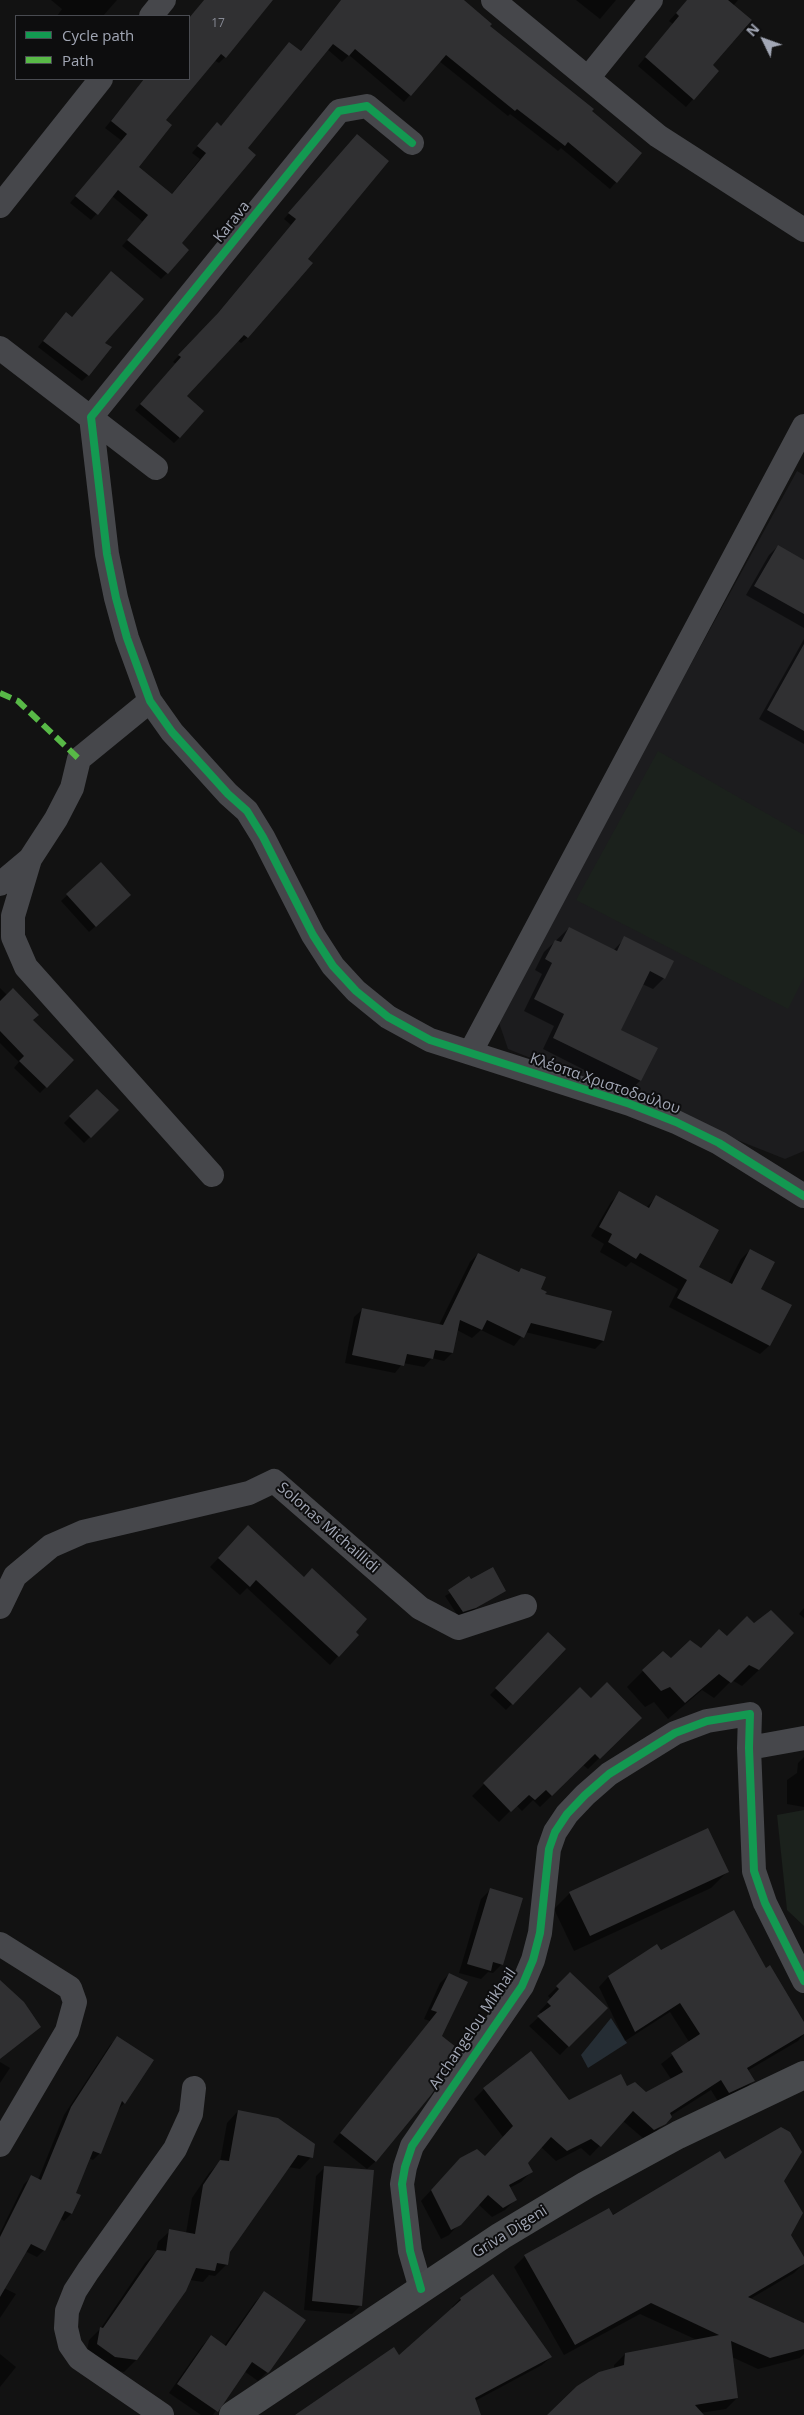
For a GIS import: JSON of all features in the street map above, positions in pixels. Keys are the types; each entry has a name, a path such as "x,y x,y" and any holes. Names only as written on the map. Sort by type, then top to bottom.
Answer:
{"main road":[{"name":"Griva Digeni","path":"236,2414 501,2236 586,2185 678,2135 804,2076"}],"street":[{"path":"152,15 164,0"},
{"path":"493,0 658,136 804,230"},
{"path":"588,78 651,0"},
{"path":"0,206 100,80"},
{"name":"Karava","path":"91,417 339,111 367,106 412,143"},
{"path":"0,348 156,468"},
{"name":"Κλέοπα Χριστοδούλου","path":"91,417 107,554 116,598 127,638 150,701 172,732 228,794 247,811 263,837 313,935 333,966 356,991 388,1017 430,1040 630,1104 676,1122 719,1143 804,1196"},
{"path":"470,1053 804,426"},
{"path":"150,701 79,759 72,788 56,819 30,859 13,916 13,938 26,967 212,1175"},
{"path":"0,884 30,859"},
{"name":"Solonas Michaillidi","path":"0,1606 15,1576 51,1546 83,1532 249,1493 274,1481 420,1608 458,1628 525,1606"},
{"name":"Archangelou Mikhail","path":"421,2289 406,2227 402,2184 405,2166 412,2146 424,2126 522,1986 533,1960 540,1933 549,1849 555,1832 567,1814 609,1774 641,1752 674,1733 708,1721 750,1714 749,1748"},
{"path":"804,1738 749,1748 756,1879 765,1903 804,1981"},
{"path":"0,1944 70,1988 75,2002 67,2031 0,2145"},
{"path":"162,2415 79,2358 70,2345 66,2328 67,2311 75,2291 175,2149 191,2114 194,2088"}],"shaded area":[{"path":"797,471 804,475 804,1151 785,1159 508,1049 497,1017"},
{"path":"658,751 804,835 804,977 788,1009 576,900"},
{"path":"804,1810 804,1926 787,1910 777,1815"},
{"path":"611,2018 627,2043 588,2068 581,2055"}],"building":[{"path":"204,0 273,0 226,58 221,54 166,120 172,125 139,167 172,194 206,153 197,146 217,122 221,126 289,42 301,51 341,0 464,0 492,24 490,26 594,109 592,111 642,153 617,183 568,142 565,146 517,109 515,111 446,55 411,96 355,49 349,56 333,44 248,148 256,155 182,243 189,250 168,274 127,240 148,215 118,190 98,215 75,196 127,134 111,121 143,80 190,80 190,17"},
{"path":"687,0 728,0 752,20 713,65 719,71 694,100 645,57 679,16 676,13"},
{"path":"357,134 389,161 308,259 313,263 248,338 244,335 187,396 204,411 180,438 140,404 181,357 178,355 218,313 296,219 288,213"},
{"path":"111,271 144,299 105,343 112,347 89,376 43,341 66,312 72,317"},
{"path":"778,545 804,560 804,614 754,586"},
{"path":"804,644 804,731 767,710"},
{"path":"101,862 131,895 96,927 66,894"},
{"path":"569,927 617,951 624,936 674,961 665,979 650,971 621,1030 658,1048 641,1081 553,1038 564,1014 534,999 552,963 545,959 555,940 561,942"},
{"path":"13,988 39,1015 33,1020 74,1060 47,1088 19,1061 24,1056 0,1031 0,1001"},
{"path":"97,1089 119,1110 91,1138 69,1116"},
{"path":"619,1191 649,1208 656,1195 719,1230 699,1267 732,1284 750,1249 775,1262 761,1289 792,1305 770,1346 677,1298 687,1280 640,1253 636,1259 608,1242 612,1234 599,1227"},
{"path":"478,1253 519,1272 521,1268 546,1277 541,1289 547,1292 545,1294 612,1311 604,1341 531,1323 524,1338 487,1320 482,1330 460,1320 453,1353 435,1350 433,1359 407,1354 404,1366 352,1355 362,1308 443,1325"},
{"path":"248,1525 304,1577 312,1568 367,1619 356,1632 359,1635 339,1657 256,1580 250,1587 218,1558"},
{"path":"493,1567 506,1591 476,1608 463,1612 448,1590 469,1576 471,1579"},
{"path":"771,1610 794,1633 759,1670 749,1665 731,1683 719,1674 685,1703 670,1687 661,1691 642,1670 663,1651 671,1658 690,1640 701,1648 719,1629 727,1636 747,1616 754,1623"},
{"path":"548,1632 566,1649 513,1705 495,1688"},
{"path":"607,1682 642,1718 600,1759 595,1754 552,1796 546,1790 535,1800 529,1795 511,1812 483,1783 580,1687 591,1698"},
{"path":"708,1828 729,1872 590,1936 569,1892"},
{"path":"490,1888 523,1898 503,1965 493,1962 491,1971 467,1964"},
{"path":"734,1910 766,1968 770,1965 804,2022 804,2034 747,2068 755,2081 729,2093 721,2080 670,2113 672,2117 666,2124 654,2130 633,2111 601,2147 591,2139 567,2151 551,2137 528,2163 533,2172 509,2185 517,2200 503,2208 488,2195 461,2225 451,2230 431,2190 460,2158 477,2149 485,2156 513,2126 483,2088 531,2051 569,2100 621,2074 627,2086 635,2082 646,2092 683,2072 671,2053 700,2034 680,2003 635,2032 608,1976 657,1944 661,1950"},
{"path":"570,1972 608,2008 569,2047 537,2016 551,2006 547,2002 559,1989 556,1986"},
{"path":"449,1973 468,1982 442,2036 461,2051 431,2095 376,2162 340,2133 437,2012 431,2010"},
{"path":"0,1980 24,2002 41,2027 0,2059"},
{"path":"117,2036 154,2060 125,2104 122,2101 101,2154 93,2151 76,2193 81,2195 72,2214 65,2211 45,2251 31,2244 0,2297 0,2237 31,2175 41,2180 71,2107"},
{"path":"238,2110 278,2118 315,2144 313,2158 298,2155 230,2252 228,2265 217,2263 215,2271 196,2268 186,2291 137,2360 115,2357 97,2344 100,2327 103,2328 157,2250 166,2251 169,2229 195,2234 203,2185 220,2160 229,2161"},
{"path":"781,2127 790,2132 802,2152 784,2181 803,2213 791,2235 804,2257 804,2264 748,2297 804,2323 804,2349 770,2358 731,2341 738,2398 695,2405 704,2415 547,2415 577,2386 599,2372 624,2365 625,2353 719,2335 651,2303 575,2345 524,2255 609,2208 613,2215 720,2151 725,2159"},
{"path":"324,2166 374,2170 362,2306 312,2301"},
{"path":"493,2274 552,2357 475,2398 481,2415 295,2415 394,2347 399,2355 461,2300 460,2298"},
{"path":"264,2291 306,2320 268,2373 252,2362 218,2412 177,2384 211,2335 226,2346"}],"marked path":[{"path":"0,693 18,701 79,759"}],"cycle path":[{"path":"412,143 367,106 339,111 91,417 107,554 116,598 127,638 150,701 172,732 228,794 247,811 263,837 313,935 333,966 356,991 388,1017 430,1040 630,1104 676,1122 719,1143 804,1196"},
{"path":"421,2289 410,2251 402,2184 412,2146 522,1986 533,1960 540,1933 549,1849 555,1832 567,1814 609,1774 675,1733 707,1721 750,1714 749,1748 754,1871 765,1903 804,1981"}]}
